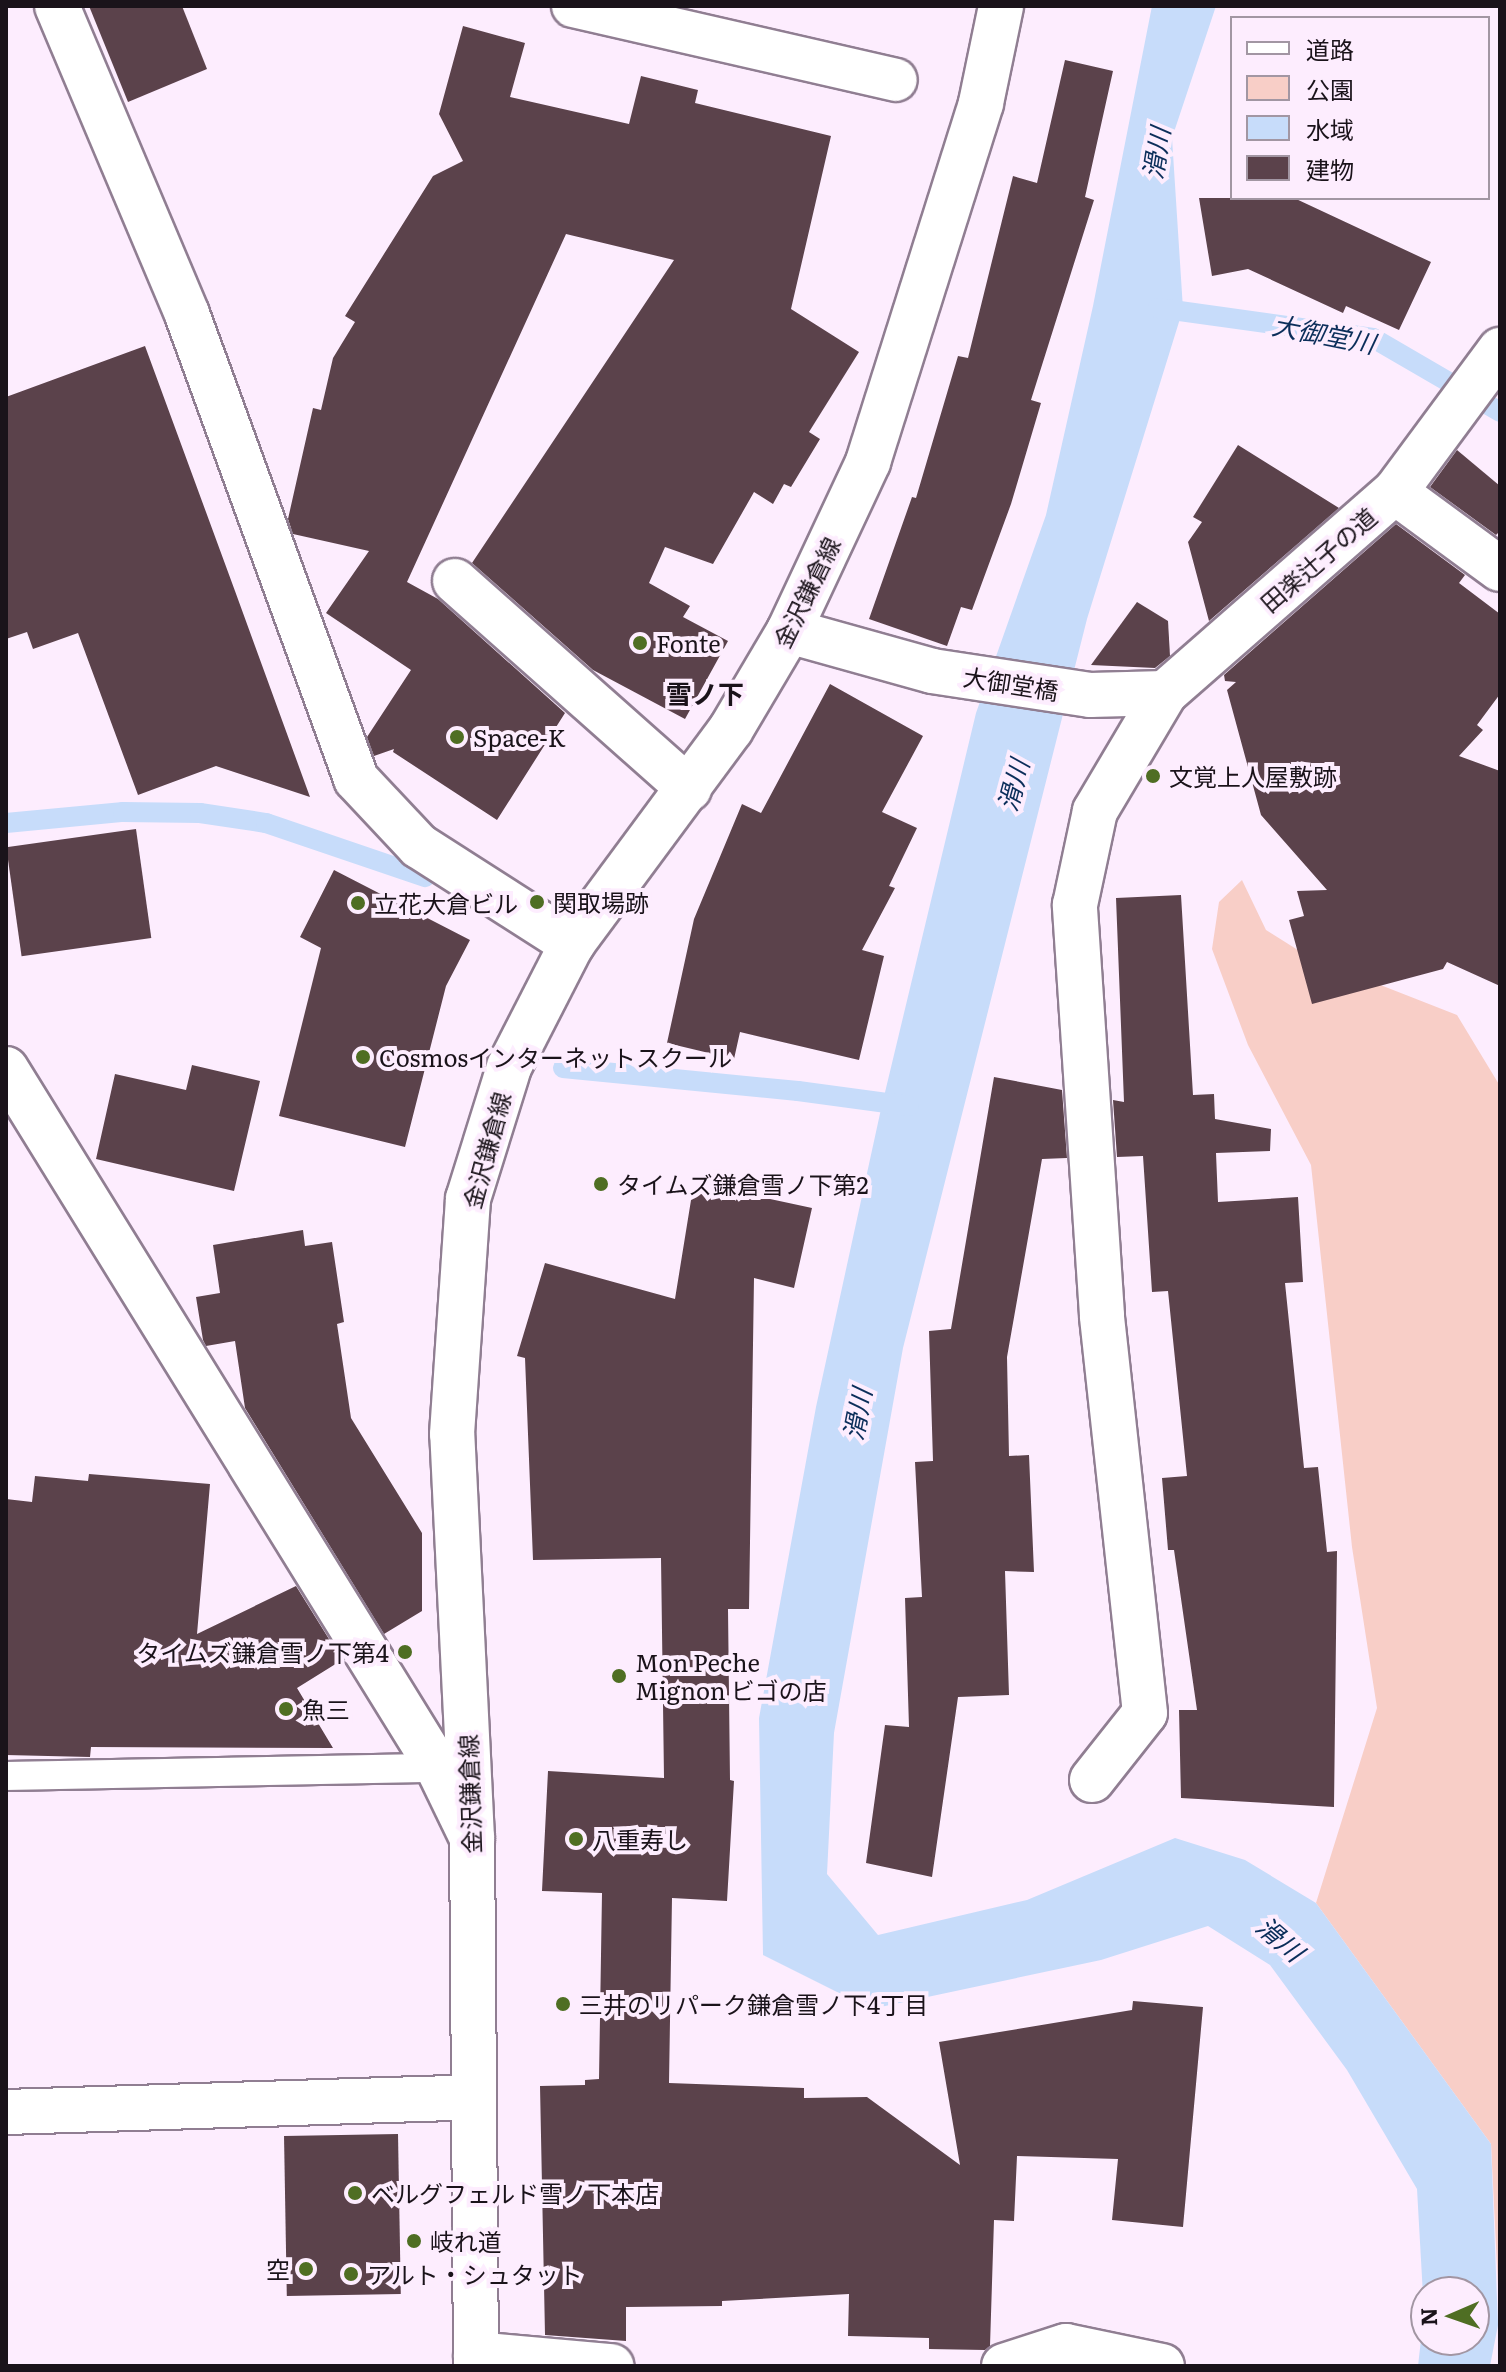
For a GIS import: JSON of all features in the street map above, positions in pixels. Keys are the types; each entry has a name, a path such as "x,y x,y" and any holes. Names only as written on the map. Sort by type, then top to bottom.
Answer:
{"street":[{"path":"57,6 187,314 356,779 419,846 572,944"},
{"path":"573,6 896,80"},
{"name":"金沢鎌倉線","path":"476,2360 472,1838 452,1434 468,1199 509,1067 572,944 689,789 789,631 868,462 981,103 1001,6"},
{"name":"田楽辻子の道","path":"1092,1780 1145,1713 1102,1315 1075,905 1095,811 1165,693 1395,492 1499,356"},
{"path":"1395,492 1500,569"},
{"path":"455,581 689,789"},
{"name":"大御堂橋","path":"789,631 932,671 1090,695 1165,693"},
{"path":"6,1069 438,1768 472,1838"},
{"path":"6,2112 473,2097"},
{"path":"1004,2366 1066,2346 1162,2366"},
{"path":"476,2360 611,2366"}],"lane":[{"path":"6,1776 438,1768"}],"green space":[{"path":"1242,880 1266,930 1309,957 1457,1015 1500,1086 1500,2327 1491,2144 1316,1903 1377,1708 1352,1547 1311,1165 1248,1045 1212,949 1219,902"}],"water":[{"name":"滑川","path":"1152,6 1216,6 1172,138 1183,309 1087,619 903,1348 834,1733 827,1874 878,1935 1027,1900 1175,1838 1245,1860 1316,1903 1491,2144 1498,2325 1490,2366 1418,2366 1419,2356 1490,2356 1490,2276 1422,2276 1417,2189 1347,2070 1270,1965 1208,1926 1101,1960 871,2009 763,1955 759,1718 816,1407 881,1109 976,713 1046,515 1093,306"}],"building":[{"path":"89,6 182,6 207,69 128,102"},
{"path":"463,26 525,43 510,97 629,124 641,76 698,90 695,103 831,136 791,309 859,352 809,432 820,439 791,487 784,484 773,504 754,492 713,564 665,547 649,583 690,606 683,617 728,641 685,719 593,670 472,563 674,260 566,234 407,582 438,599 565,713 497,820 393,752 394,749 374,756 367,737 411,670 326,613 369,551 293,534 288,519 313,408 321,410 333,358 355,322 345,316 433,176 463,161 439,114"},
{"path":"1065,60 1113,71 1085,197 1094,200 1031,400 1041,403 1011,504 972,610 961,607 947,646 869,619 912,497 916,498 958,356 968,358 1013,176 1037,183"},
{"path":"1199,198 1298,200 1431,262 1399,330 1346,306 1343,313 1248,269 1212,276"},
{"path":"145,346 310,797 216,766 138,795 78,633 33,649 27,632 6,639 6,397"},
{"path":"1238,445 1339,508 1209,621 1188,542 1202,522 1193,517"},
{"path":"1457,450 1500,486 1500,531 1496,535 1430,487"},
{"path":"1396,524 1465,575 1459,583 1500,614 1500,694 1477,725 1483,730 1459,756 1500,771 1500,986 1447,962 1443,969 1312,1004 1289,920 1304,916 1297,891 1327,890 1261,815 1227,690 1236,682 1225,681 1224,675"},
{"path":"1137,602 1168,621 1170,656 1155,668 1091,665"},
{"path":"830,684 923,736 882,812 917,828 889,886 895,888 862,950 884,956 859,1060 740,1032 734,1059 667,1043 694,919 742,804 761,813"},
{"path":"136,829 151,938 22,956 6,847"},
{"path":"334,870 470,940 446,986 405,1147 279,1116 321,948 300,937"},
{"path":"1181,895 1193,1095 1214,1094 1215,1119 1271,1129 1270,1151 1216,1153 1218,1202 1298,1197 1303,1282 1285,1283 1304,1468 1318,1467 1327,1552 1337,1551 1334,1807 1181,1798 1179,1710 1197,1710 1174,1550 1168,1550 1162,1478 1187,1476 1168,1291 1152,1292 1143,1156 1117,1157 1113,1100 1124,1102 1116,898"},
{"path":"192,1065 260,1081 234,1191 96,1159 115,1074 186,1090"},
{"path":"994,1077 1062,1090 1067,1158 1042,1159 1007,1357 1009,1456 1029,1455 1034,1572 1005,1571 1009,1695 958,1697 932,1877 866,1863 885,1725 909,1727 905,1598 922,1597 915,1462 933,1461 929,1331 951,1329"},
{"path":"724,1189 812,1208 794,1288 754,1278 749,1609 728,1609 730,1780 734,1781 727,1901 672,1898 669,2083 804,2088 804,2098 867,2097 960,2165 939,2042 1132,2010 1133,2001 1203,2007 1183,2227 1112,2220 1118,2159 1017,2156 1014,2221 994,2220 990,2346 985,2350 929,2349 929,2338 848,2336 849,2294 722,2301 722,2306 626,2307 626,2341 545,2335 540,2086 585,2085 585,2080 599,2079 602,1893 542,1891 548,1771 664,1778 661,1558 533,1560 525,1358 517,1356 545,1263 675,1299 692,1194"},
{"path":"303,1230 305,1246 332,1242 344,1322 337,1324 351,1418 422,1533 422,1611 384,1634 245,1408 235,1341 206,1346 203,1340 196,1297 220,1293 213,1245"},
{"path":"89,1474 210,1484 197,1634 296,1586 342,1660 297,1688 333,1748 91,1747 90,1757 6,1755 6,1499 32,1502 35,1476 88,1481"},
{"path":"398,2134 401,2294 287,2296 284,2136"}],"waterway":[{"name":"大御堂川","path":"1158,308 1373,338 1500,412"},
{"path":"6,823 123,812 200,813 266,823 425,877"},
{"path":"563,1068 798,1091 909,1106"}],"place":[{"name":"Fonte","path":"640,643"},
{"name":"Space-K","path":"457,737"},
{"name":"文覚上人屋敷跡","path":"1153,776"},
{"name":"関取場跡","path":"537,902"},
{"name":"立花大倉ビル","path":"358,903"},
{"name":"Cosmosインターネットスクール","path":"363,1057"},
{"name":"タイムズ鎌倉雪ノ下第2","path":"601,1184"},
{"name":"タイムズ鎌倉雪ノ下第4","path":"405,1652"},
{"name":"Mon Peche Mignon ビゴの店","path":"619,1676"},
{"name":"魚三","path":"286,1709"},
{"name":"八重寿し","path":"576,1839"},
{"name":"三井のリパーク鎌倉雪ノ下4丁目","path":"563,2004"},
{"name":"ベルグフェルド雪ノ下本店","path":"355,2193"},
{"name":"岐れ道","path":"414,2241"},
{"name":"空","path":"306,2269"},
{"name":"アルト・シュタット","path":"351,2274"}],"district":[{"name":"雪ノ下","path":"705,693"}]}
